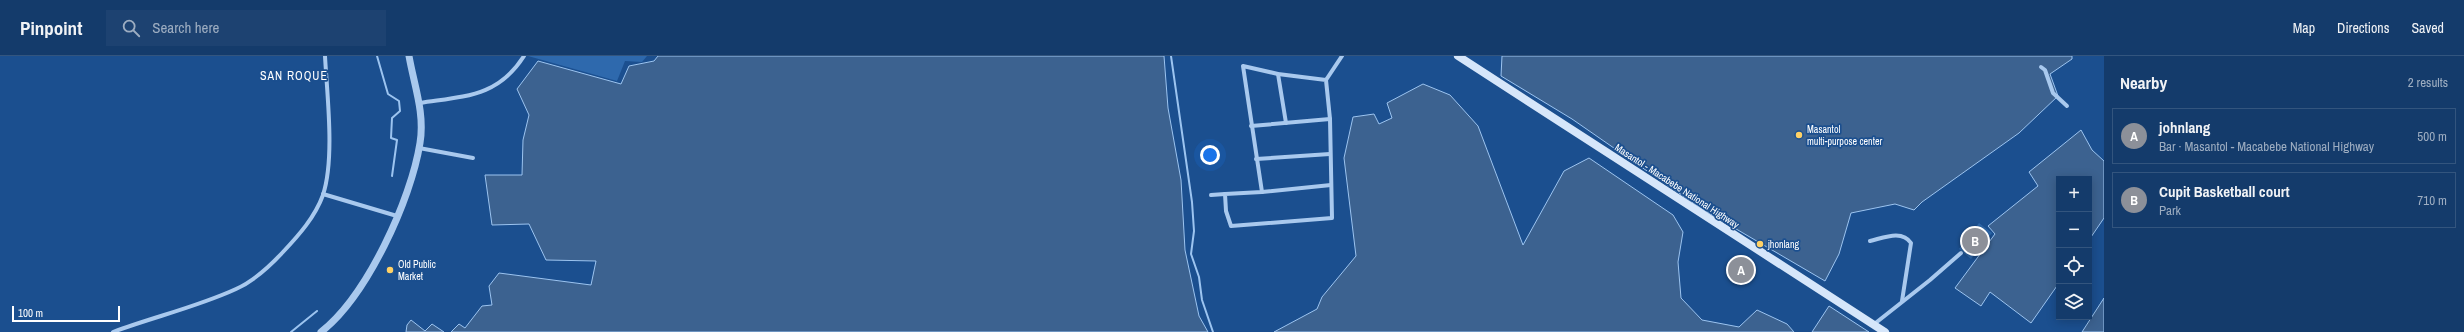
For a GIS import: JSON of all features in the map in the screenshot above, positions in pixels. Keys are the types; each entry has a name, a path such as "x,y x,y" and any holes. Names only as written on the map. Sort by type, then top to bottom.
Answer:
{"main road":[{"name":"Masantol - Macabebe National Highway","path":"1458,56 1873,324 1883,332"}],"street":[{"path":"113,332 208,301 238,289 258,276 299,236 313,216 323,194 327,175 329,138 325,56"},
{"path":"321,332 329,326 362,283 388,240 419,148 420,103 409,56"},
{"path":"420,103 478,94 509,77 524,56"},
{"path":"1225,194 1226,211 1231,226 1332,218 1330,119 1326,80 1342,56"},
{"path":"1262,192 1243,66 1278,74 1326,80"},
{"path":"2041,67 2045,70 2053,93 2067,106"},
{"path":"1278,74 1286,123"},
{"path":"1251,126 1330,119"},
{"path":"419,148 473,158"},
{"path":"1256,159 1330,154"},
{"path":"1211,195 1262,192 1331,185"},
{"path":"323,194 397,216"},
{"path":"1870,241 1893,235 1905,237 1911,243 1902,301"},
{"path":"1873,324 1930,280 1961,253"}],"shaded area":[{"path":"528,56 647,56 642,62 625,61 617,81"},
{"path":"658,56 1164,56 1168,108 1181,180 1185,250 1199,316 1208,332 451,332 459,324 465,328 482,306 492,305 489,286 499,273 591,285 596,261 546,260 529,224 492,225 485,175 522,175 523,140 529,115 517,89 538,61 621,84 629,66 654,61"},
{"path":"1502,56 2072,56 2072,59 2050,74 2058,96 2019,133 1922,202 1914,210 1895,204 1851,213 1839,254 1825,281 1702,209 1572,119 1501,76"},
{"path":"1423,84 1450,95 1478,126 1523,245 1564,171 1589,158 1673,215 1683,232 1678,262 1681,298 1702,320 1739,327 1757,310 1787,324 1794,332 1274,332 1317,309 1322,297 1356,256 1344,158 1353,117 1374,114 1379,124 1392,118 1387,103"},
{"path":"2081,130 2092,150 2104,161 2104,218 2092,236 2092,176 2056,176 2056,287 2031,323 1990,292 1981,306 1955,288 1995,234 1988,226 2038,186 2029,172"},
{"path":"1979,223 1992,233 1971,259 1959,249"},
{"path":"2104,298 2104,332 2082,332 2090,320 2092,320 2092,317"},
{"path":"1829,306 1869,332 1812,332"},
{"path":"411,320 425,331 432,324 444,332 406,332 407,325"}],"waterway":[{"path":"377,56 388,94 399,101 400,111 392,118 391,138 397,140 392,176"},
{"path":"1171,56 1192,202 1194,231 1191,254 1199,277 1202,300 1213,332"},
{"path":"291,332 317,311"}],"place":[{"name":"Masantol multi-purpose center","path":"1799,135"},
{"name":"Cupit Basketball court","path":"1975,241"},
{"name":"jhonlang","path":"1760,244"},
{"name":"Old Public Market","path":"390,270"},
{"name":"johnlang","path":"1741,270"}],"district":[{"name":"SAN ROQUE","path":"294,76"}]}
